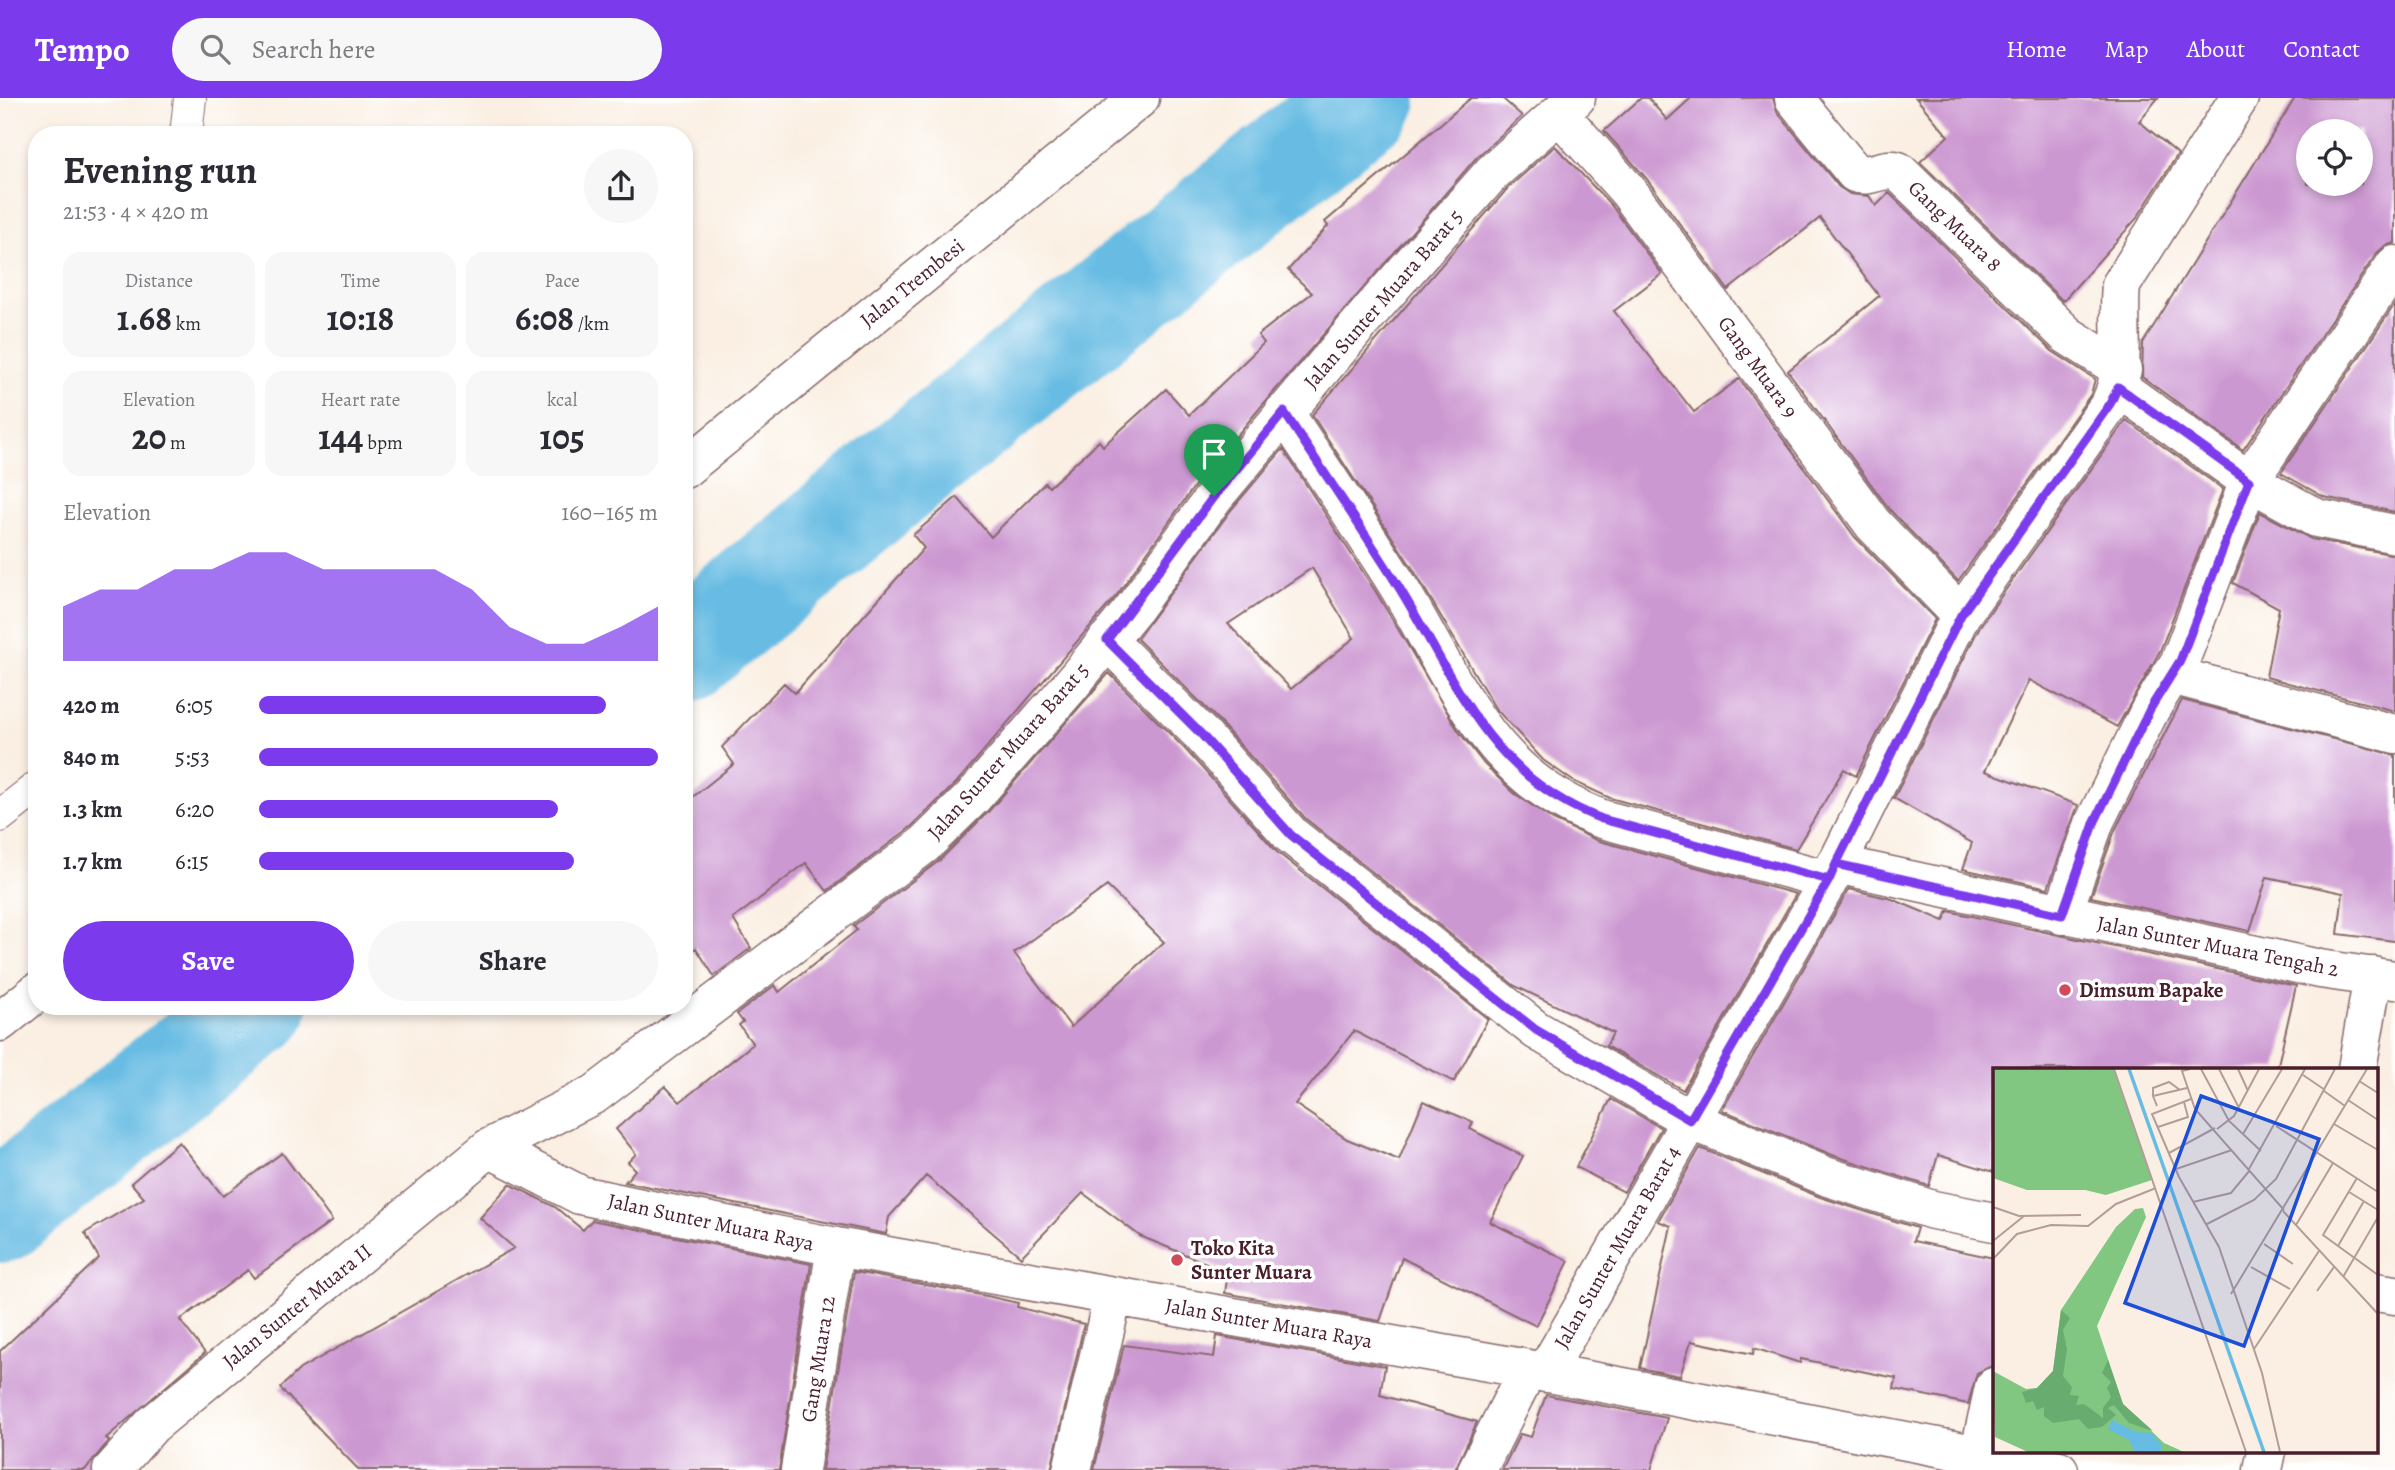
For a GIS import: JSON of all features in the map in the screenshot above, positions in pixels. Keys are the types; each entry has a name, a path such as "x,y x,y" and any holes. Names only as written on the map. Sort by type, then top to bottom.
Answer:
{"street":[{"name":"Jalan Trembesi","path":"693,462 1140,98"},
{"name":"Gang Muara 8","path":"1794,98 1855,173 1864,176 1892,169 1898,171 2067,335 2120,378"},
{"path":"2239,98 2121,285 2118,315 2120,378 2249,481 2316,518 2395,534"},
{"name":"Jalan Sunter Muara Barat 5","path":"489,1148 595,1094 925,844 973,797 1107,640 1214,496 1492,173 1568,106"},
{"name":"Gang Muara 9","path":"1568,106 1873,524 1961,615"},
{"path":"2062,915 2095,821 2150,709 2180,661 2249,481 2395,265"},
{"name":"Jalan Sunter Muara Barat 4","path":"1477,1470 1690,1120 1832,872 1961,615 2110,404 2120,378"},
{"name":"Jalan Sunter Muara Tengah 2","path":"1284,412 1395,582 1484,733 1514,767 1580,811 1602,819 1832,872 2062,915 2320,969 2384,978"},
{"path":"1107,640 1201,734 1291,835 1536,1030 1690,1120 1828,1177 1933,1210 1993,1222"},
{"path":"2171,675 2395,734"},
{"path":"2357,1068 2384,978"},
{"path":"0,1022 28,999"},
{"name":"Jalan Sunter Muara Raya","path":"489,1148 580,1195 836,1247 1536,1371 2059,1470"},
{"name":"Jalan Sunter Muara II","path":"112,1470 152,1425 489,1148"},
{"name":"Gang Muara 12","path":"800,1470 836,1247"},
{"path":"1072,1470 1113,1296"},
{"path":"1979,1455 1993,1392"},
{"path":"2263,1470 2267,1452"}],"lane":[{"path":"187,126 190,98"},
{"path":"0,816 28,794"}],"building":[{"path":"1471,98 1502,98 1522,116 1476,158 1265,402 1196,484 1116,596 957,782 911,827 827,891 806,863 733,919 751,948 714,976 696,948 693,950 693,797 734,764 722,747 784,683 795,693 924,548 913,535 957,497 991,537 1045,483 1049,487 1099,441 1103,446 1166,389 1189,415 1264,343 1258,335 1312,293 1288,270 1328,226 1325,222"},
{"path":"1641,98 1648,98 1667,120 1691,98 1773,98 1777,112 1839,187 1850,194 1869,196 1876,206 1889,193 2052,351 2095,379 2091,394 1958,581 1890,510 1788,371 1879,296 1820,218 1728,290 1646,178 1604,131"},
{"path":"1916,98 2158,98 2139,121 2178,154 2137,218 2063,301 1920,162 1948,136"},
{"path":"2295,98 2395,98 2395,243 2385,246 2377,253 2243,450 2142,377 2143,343"},
{"path":"1555,146 1611,205 1662,274 1614,311 1694,412 1739,379 1855,537 1935,619 1856,776 1844,769 1796,849 1610,798 1573,781 1543,760 1495,708 1413,569 1312,415 1508,188"},
{"path":"2395,304 2395,512 2324,497 2281,473"},
{"path":"2126,420 2223,489 2160,651 2117,727 2029,680 1985,771 2078,805 2048,888 1963,869 1972,843 1894,798 1980,626"},
{"path":"1283,449 1376,592 1459,732 1484,764 1514,793 1553,820 1596,840 1796,894 1683,1090 1606,1046 1613,1033 1515,986 1306,819 1217,719 1137,639 1231,510","holes":["1312,568 1354,638 1291,689 1228,624"]},
{"path":"2260,512 2311,539 2395,555 2395,711 2266,677 2279,608 2233,583"},
{"path":"1109,673 1185,749 1277,852 1488,1019 1454,1082 1354,1031 1295,1104 1347,1139 1399,1160 1423,1101 1473,1122 1470,1129 1523,1156 1490,1222 1569,1261 1536,1326 1402,1258 1380,1321 1225,1293 1228,1272 1140,1236 1083,1193 1021,1257 926,1176 889,1217 886,1234 625,1182 635,1170 628,1162 636,1154 616,1129 665,1086 680,1102 753,1044 739,1025 743,1022 737,1014 775,985 779,992 857,930 853,926 940,860 989,811","holes":["1107,886 1164,942 1071,1027 1014,953"]},
{"path":"2182,700 2395,755 2395,941 2338,934 2343,893 2267,877 2250,931 2091,897 2115,830"},
{"path":"1849,889 1892,899 1944,921 1948,911 2296,986 2277,1068 1993,1068 1993,1172 1938,1155 1929,1186 1835,1156 1722,1110"},
{"path":"1611,1099 1661,1128 1624,1192 1576,1167"},
{"path":"179,1142 223,1196 282,1153 332,1221 254,1278 248,1270 180,1320 205,1353 106,1438 109,1441 85,1470 0,1470 0,1351 99,1258 85,1233 144,1198 131,1183"},
{"path":"1700,1148 1820,1197 1917,1228 1913,1241 1993,1258 1992,1366 1977,1373 1968,1404 1894,1389 1896,1378 1801,1359 1800,1363 1754,1348 1753,1354 1691,1341 1680,1376 1640,1368 1671,1226 1658,1221"},
{"path":"510,1184 555,1207 583,1230 592,1220 811,1264 779,1470 359,1470 280,1388 300,1369 514,1248 480,1218"},
{"path":"854,1272 1018,1303 1017,1307 1084,1324 1051,1470 822,1470"},
{"path":"1217,1336 1385,1366 1380,1395 1477,1422 1455,1470 1094,1470 1124,1345 1214,1357"},
{"path":"1546,1395 1667,1418 1651,1470 1502,1470 1520,1434 1531,1437"}],"waterway":[{"path":"693,645 905,468 1366,98"},
{"path":"0,1212 246,1015"}],"place":[{"name":"Dimsum Bapake","path":"2065,990"},
{"name":"Toko Kita Sunter Muara","path":"1177,1260"}],"route":[{"path":"1214,496 1133,609 1107,640 1201,734 1291,835 1536,1030 1690,1120 1829,880 1836,864 2062,915 2095,821 2150,709 2180,661 2249,481 2118,387 2110,404 1961,615 1836,864 1829,880 1668,839 1602,819 1580,811 1514,767 1484,733 1395,582 1284,412 1214,496"}]}
